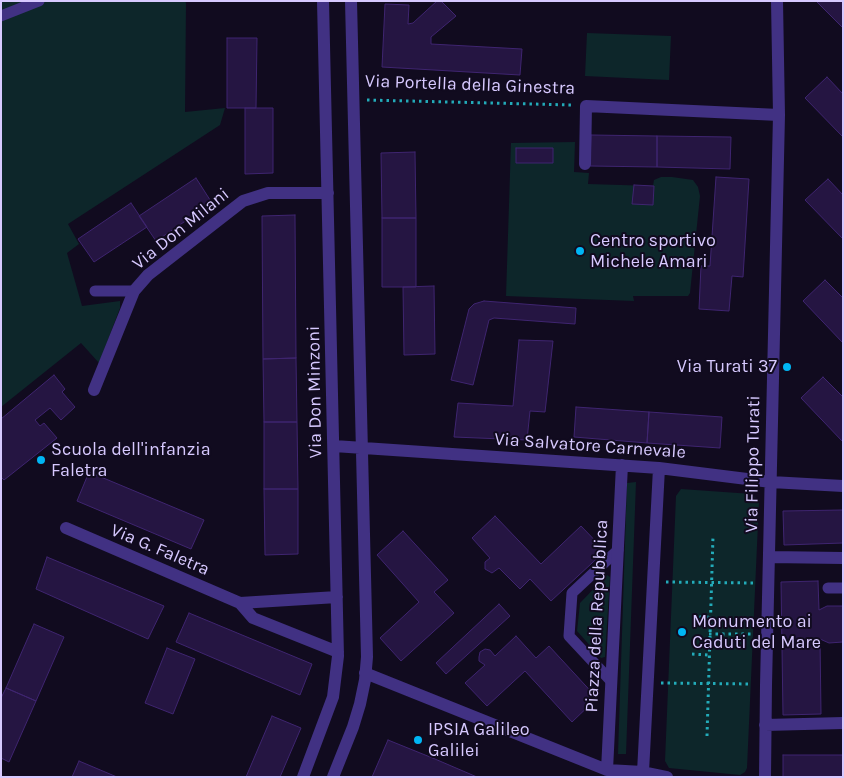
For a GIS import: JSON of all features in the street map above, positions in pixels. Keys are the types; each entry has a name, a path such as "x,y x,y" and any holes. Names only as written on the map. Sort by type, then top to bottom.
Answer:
{"street":[{"name":"Via Don Minzoni","path":"303,777 333,697 338,652 323,1"},
{"path":"333,777 360,704 365,673 366,634 352,1"},
{"name":"Via Filippo Turati","path":"765,777 778,114 777,1"},
{"name":"Via Portella della Ginestra","path":"585,164 586,106 778,114"},
{"name":"Via Don Milani","path":"94,390 134,291 148,275 243,201 268,193 328,193"},
{"name":"Via Salvatore Carnevale","path":"334,446 622,465 771,482 843,486"},
{"name":"Piazza della Repubblica","path":"611,773 611,681 622,465"},
{"path":"643,772 660,468"},
{"name":"Via G. Faletra","path":"66,528 240,604"},
{"path":"769,557 843,558"},
{"path":"240,604 337,597"},
{"path":"240,604 253,618 338,652"},
{"path":"365,673 611,773 643,772 667,777"},
{"path":"765,725 843,722"}],"lane":[{"path":"1,16 40,1"},
{"path":"95,291 134,291"},
{"path":"611,681 569,636 572,593 618,550"},
{"path":"828,588 843,588"}],"path":[{"name":"Via Portella della Ginestra","path":"354,99 586,106"},
{"path":"707,736 713,536"},
{"path":"653,582 768,583"},
{"path":"693,617 710,617"},
{"path":"709,634 767,634"},
{"path":"692,654 708,655"},
{"path":"648,682 766,684"}],"green space":[{"path":"1,1 185,1 185,112 225,108 220,125 68,224 79,244 67,253 82,306 120,301 120,308 99,363 81,343 1,407"},
{"path":"587,33 671,36 669,80 585,76"},
{"name":"Centro sportivo Michele Amari","path":"575,142 574,172 589,173 588,184 653,186 654,180 661,177 693,180 698,187 700,196 690,293 688,296 633,296 634,301 506,296 511,143"},
{"path":"636,482 626,754 618,754 627,483"},
{"path":"681,489 752,494 759,501 747,768 740,775 669,768 665,761 676,496"},
{"path":"607,575 610,577 605,657 601,658 577,631 580,603"}],"building":[{"path":"437,1 441,1 456,16 431,37 431,44 522,49 520,75 382,67 385,4 409,5 408,24 413,23"},
{"path":"816,1 843,1 843,28"},
{"path":"227,38 257,38 256,108 227,108"},
{"path":"827,77 843,94 843,137 805,98"},
{"path":"245,108 273,108 273,173 245,174"},
{"path":"591,135 657,136 657,167 590,166"},
{"path":"657,136 731,137 730,169 657,167"},
{"path":"516,148 553,148 553,163 516,163"},
{"path":"415,152 416,218 382,218 381,153"},
{"path":"716,177 749,179 743,277 732,276 729,311 699,309 701,266 710,266"},
{"path":"196,178 212,203 156,241 139,216"},
{"path":"828,179 843,195 843,239 805,200"},
{"path":"634,185 654,186 653,205 632,204"},
{"path":"131,203 147,227 94,262 78,239"},
{"path":"295,215 296,358 263,359 262,216"},
{"path":"382,218 416,218 416,287 382,287"},
{"path":"825,280 843,298 843,343 803,301"},
{"path":"434,286 435,354 404,355 403,287"},
{"path":"484,301 576,308 575,324 494,318 489,320 473,385 451,380 469,309 474,304"},
{"path":"519,340 553,341 545,412 530,411 527,440 454,437 458,403 513,406"},
{"path":"296,358 297,422 264,422 263,359"},
{"path":"54,375 65,389 62,392 75,407 61,420 50,408 35,420 40,426 44,423 57,438 4,480 1,477 1,419"},
{"path":"823,377 843,397 843,442 801,398"},
{"path":"576,407 649,412 647,443 574,437"},
{"path":"649,412 722,417 720,448 647,443"},
{"path":"264,422 297,422 298,489 264,489"},
{"path":"89,472 204,520 191,549 77,501"},
{"path":"264,489 298,489 298,554 265,555"},
{"path":"843,510 843,543 784,545 783,511"},
{"path":"495,516 541,564 581,526 605,551 551,601 530,579 520,589 499,568 492,573 485,569 485,562 490,558 472,538"},
{"path":"403,531 448,580 434,592 454,613 401,661 380,638 419,602 377,555"},
{"path":"47,557 164,606 148,639 36,589"},
{"path":"818,581 819,610 827,606 843,606 843,642 829,643 820,639 821,714 783,715 781,582"},
{"path":"499,604 510,616 446,674 436,663"},
{"path":"189,613 312,664 300,695 176,642"},
{"path":"34,624 64,637 36,701 6,688"},
{"path":"516,636 536,658 549,646 597,698 572,722 525,671 487,706 465,683 485,665 479,661 480,652 485,649 490,650 495,656"},
{"path":"167,648 195,659 173,714 145,703"},
{"path":"6,688 36,701 9,762 1,758 1,698"},
{"path":"272,716 301,728 280,777 246,777"},
{"path":"388,740 435,759 477,777 372,777"},
{"path":"783,755 843,755 843,777 783,777"},
{"path":"79,761 117,777 72,777"}],"place":[{"name":"Centro sportivo Michele Amari","path":"580,251"},
{"name":"Via Turati 37","path":"787,367"},
{"name":"Scuola dell'infanzia Faletra","path":"41,460"},
{"name":"Monumento ai Caduti del Mare","path":"682,632"},
{"name":"IPSIA Galileo Galilei","path":"418,740"}]}
